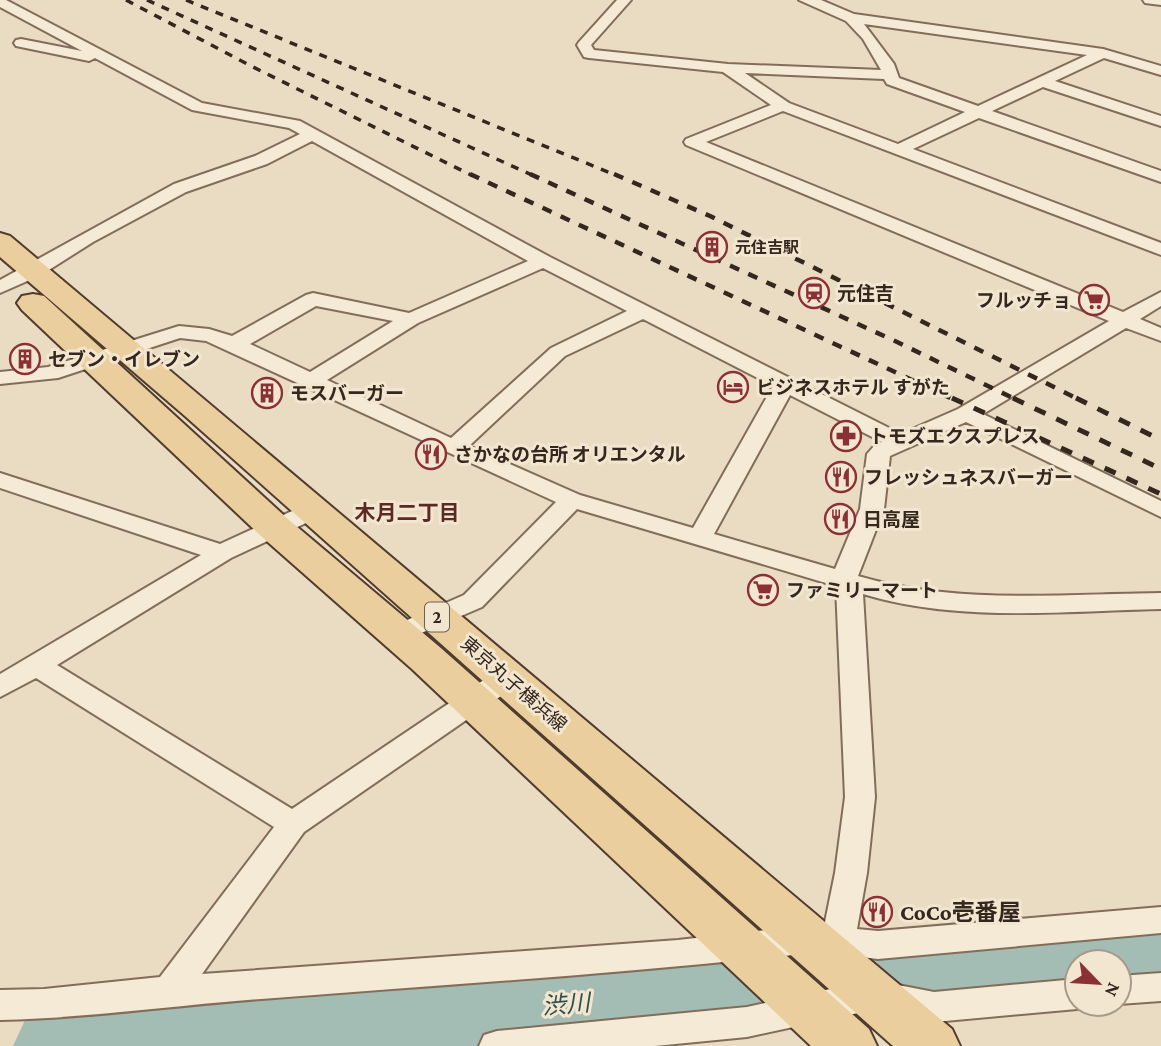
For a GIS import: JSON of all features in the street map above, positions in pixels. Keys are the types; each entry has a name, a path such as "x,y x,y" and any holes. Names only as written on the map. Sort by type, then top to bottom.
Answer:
{"main road":[{"name":"東京丸子横浜線","path":"0,242 11,278 107,353 197,408 312,511 507,678 824,940 872,995 932,1046"},
{"name":"東京丸子横浜線","path":"107,353 275,528 473,702 738,947 852,1046"}],"street":[{"path":"624,0 584,46 589,54 727,68 889,75"},
{"path":"806,0 851,13 1103,53 1161,71"},
{"path":"1150,0 1161,1"},
{"path":"0,2 198,107 294,124 543,261 900,442"},
{"path":"851,13 887,64 892,81 1161,177"},
{"path":"55,31 16,45 120,64"},
{"path":"900,149 1103,53"},
{"path":"727,68 783,106 1161,249"},
{"path":"1042,82 1161,121"},
{"path":"783,106 692,142 1161,335"},
{"path":"11,278 169,194 200,180 261,160 311,135"},
{"path":"310,381 411,319 543,261"},
{"path":"234,344 313,299 411,319"},
{"path":"844,579 872,509 879,454 900,442 966,414 1161,299"},
{"path":"454,448 558,352 642,312"},
{"path":"0,378 50,373 179,332 209,335 234,344 454,448 572,500 891,594 962,604 1161,601"},
{"path":"700,537 785,384"},
{"path":"966,414 1161,510"},
{"path":"0,480 222,554"},
{"path":"398,635 473,601 572,500"},
{"path":"0,687 222,554 312,511"},
{"path":"824,940 851,873 860,797 850,586 844,579"},
{"path":"36,665 293,824"},
{"path":"170,991 293,824 507,678"},
{"path":"0,1005 44,1004 170,991 678,954 824,940 878,944 1161,920"},
{"path":"1133,989 1161,986"},
{"path":"852,1046 872,995"},
{"path":"497,1046 747,1022 872,995 934,1007 1063,995"}],"waterway":[{"name":"渋川","path":"1133,957 1161,955"},
{"name":"渋川","path":"55,1046 1063,963"}],"railway":[{"path":"126,0 253,67 473,176"},
{"path":"147,0 534,176"},
{"path":"186,0 618,176"},
{"path":"470,174 955,400"},
{"path":"530,174 895,341 1017,400"},
{"path":"614,174 710,216 1080,400"},
{"path":"952,398 1161,494"},
{"path":"1013,398 1161,469"},
{"path":"1076,398 1161,440"}],"place":[{"name":"元住吉駅","path":"712,247"},
{"name":"元住吉","path":"814,293"},
{"name":"フルッチョ","path":"1094,300"},
{"name":"セブン・イレブン","path":"25,359"},
{"name":"ビジネスホテル すがた","path":"733,387"},
{"name":"モスバーガー","path":"267,393"},
{"name":"トモズエクスプレス","path":"846,436"},
{"name":"さかなの台所 オリエンタル","path":"431,454"},
{"name":"フレッシュネスバーガー","path":"841,477"},
{"name":"日高屋","path":"840,519"},
{"name":"ファミリーマート","path":"763,590"},
{"name":"CoCo壱番屋","path":"877,912"}],"district":[{"name":"木月二丁目","path":"407,513"}]}
